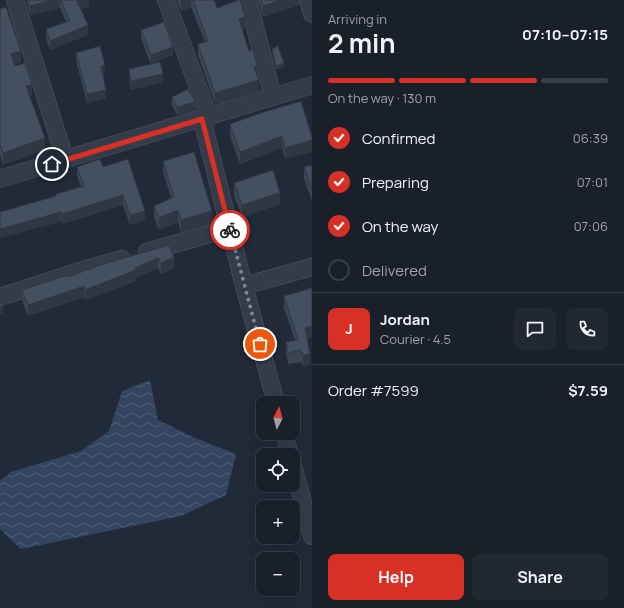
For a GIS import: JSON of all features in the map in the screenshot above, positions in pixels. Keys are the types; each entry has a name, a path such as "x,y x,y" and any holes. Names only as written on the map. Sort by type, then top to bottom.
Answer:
{"street":[{"path":"15,0 65,160"},
{"path":"166,0 205,118 244,286 274,396"},
{"path":"248,0 273,97"},
{"path":"308,0 312,14"},
{"path":"0,180 312,85"},
{"path":"0,297 83,270 230,228"},
{"path":"244,286 312,266"},
{"path":"300,492 312,536"}],"water":[{"path":"150,380 158,420 195,438 236,454 226,495 181,516 21,549 0,529 0,481 11,472 81,451 109,431 122,391"}],"building":[{"path":"28,0 53,0 30,6"},
{"path":"61,0 80,0 77,1 88,25 50,41 46,29 70,21"},
{"path":"193,0 214,0 217,8 240,0 245,17 239,19 249,51 253,49 257,66 254,67 259,80 215,93 198,44 208,41"},
{"path":"261,0 281,0 263,6"},
{"path":"6,7 21,51 11,54 15,66 25,63 32,85 26,86 45,138 3,153 0,145 0,9"},
{"path":"164,22 173,47 151,55 141,30"},
{"path":"100,46 105,65 101,66 106,90 87,94 76,53"},
{"path":"278,46 284,63 276,66 272,49"},
{"path":"160,62 163,74 131,81 129,69"},
{"path":"188,89 195,102 177,107 172,97"},
{"path":"301,101 312,140 285,148 282,136 240,152 230,124"},
{"path":"194,152 212,211 181,220 178,210 159,218 154,206 174,197 163,161"},
{"path":"100,159 103,167 128,159 145,211 130,215 123,195 62,214 61,212 0,229 0,212 56,196 56,194 84,186 77,167"},
{"path":"312,165 312,190 304,167"},
{"path":"273,170 280,193 242,205 234,183"},
{"path":"169,245 174,257 161,263 158,258 135,268 136,270 85,290 84,286 28,305 22,290 68,275 68,277 103,264"},
{"path":"312,288 312,326 305,328 310,354 303,355 301,350 288,353 286,342 298,340 284,296"},
{"path":"0,299 3,306 0,307"}],"way so far":[{"path":"230,230 260,344"}],"route":[{"path":"52,164 202,119 230,230"}]}
